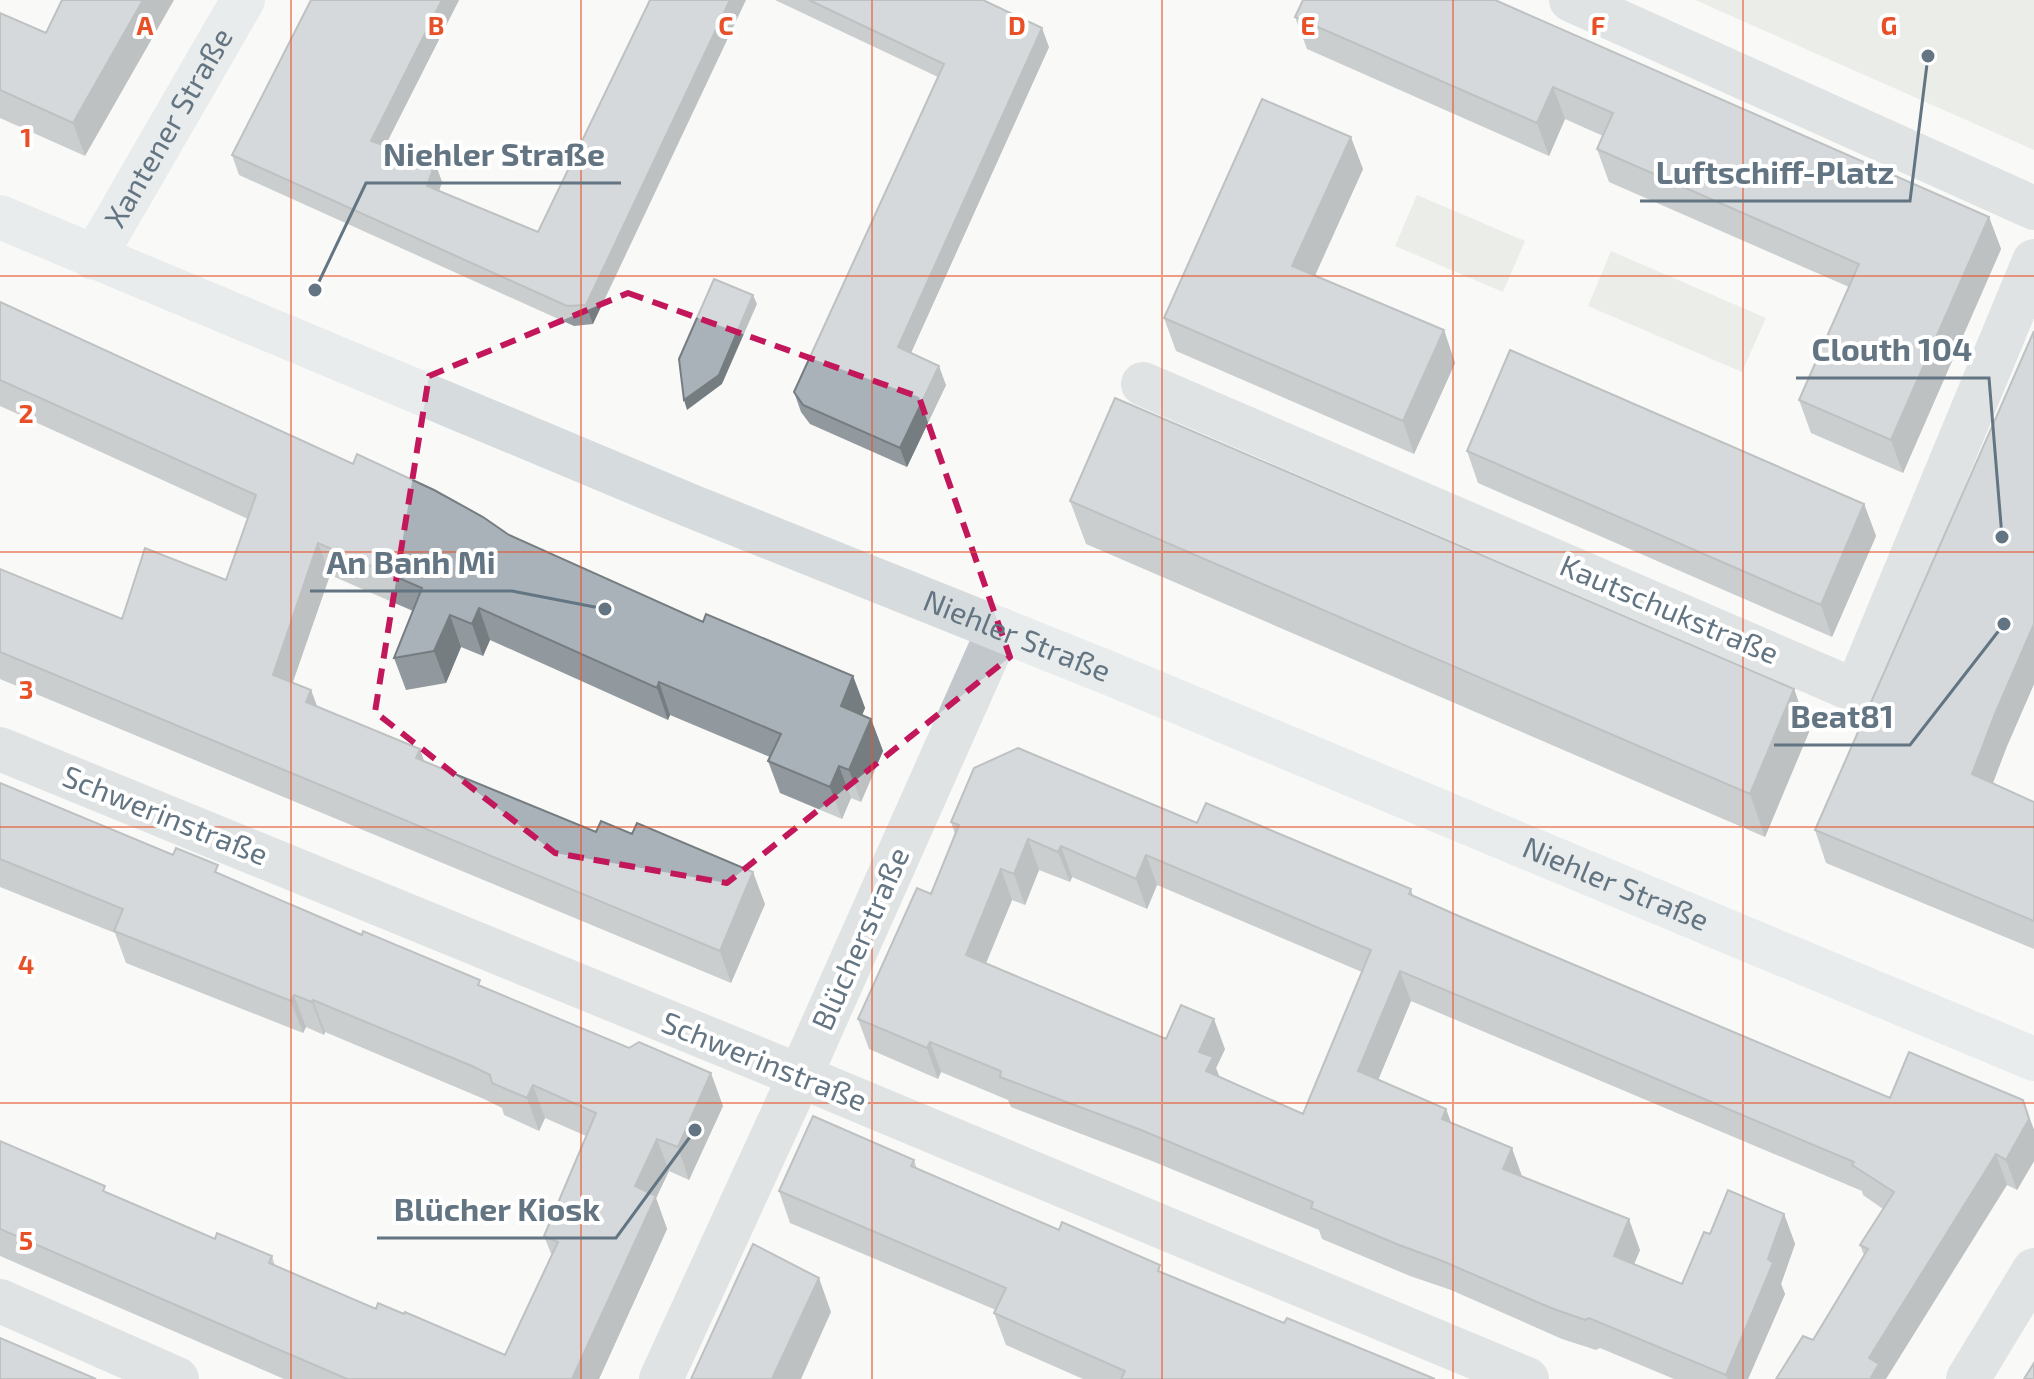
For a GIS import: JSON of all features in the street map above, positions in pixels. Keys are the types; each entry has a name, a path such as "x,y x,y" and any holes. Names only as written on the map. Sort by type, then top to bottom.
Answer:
{"street":[{"name":"Xantener Straße","path":"94,258 243,0"},
{"path":"1571,0 2034,208"},
{"name":"Niehler Straße","path":"0,217 2034,1059"},
{"name":"Kautschukstraße","path":"1143,384 1856,691 2034,261"},
{"name":"Blücherstraße","path":"661,1379 999,629"},
{"name":"Schwerinstraße","path":"0,749 800,1076 1527,1379"},
{"path":"1968,1379 2034,1270"},
{"path":"0,1301 177,1379"}],"highlighted area":[{"path":"628,293 919,397 1010,657 727,883 555,853 375,712 429,376"}],"shaded area":[{"path":"1695,0 2034,0 2034,150"},
{"path":"1417,195 1525,241 1503,292 1395,246"},
{"path":"1611,251 1766,318 1742,372 1588,306"}],"building":[{"path":"62,0 143,0 73,123 0,90 0,13 46,33"},
{"path":"311,0 442,0 371,141 435,163 427,186 538,232 650,0 730,0 586,305 567,306 232,155"},
{"path":"809,0 983,0 1042,28 898,347 939,366 900,448 803,405 794,392 944,64"},
{"path":"1303,0 1495,0 1989,217 1891,440 1799,400 1859,264 1597,149 1613,113 1553,87 1537,123 1295,17"},
{"path":"1262,99 1351,137 1292,266 1444,330 1403,421 1164,318"},
{"path":"714,279 753,295 719,375 684,400 679,359"},
{"path":"0,302 353,464 357,454 434,490 509,535 703,622 706,614 853,676 841,706 871,719 849,770 839,766 830,787 768,761 781,734 659,682 657,688 479,608 472,624 450,615 434,651 394,658 422,588 318,543 273,675 311,690 306,702 420,749 416,758 596,832 601,821 632,834 637,823 753,872 720,951 0,652 0,569 122,619 145,548 226,580 256,495 0,380"},
{"path":"2034,331 2034,624 1972,774 2034,802 2034,921 1815,830"},
{"path":"1510,350 1864,504 1821,605 1467,451"},
{"path":"1115,398 1794,689 1750,794 1070,501"},
{"path":"1018,748 1197,823 1206,803 1411,889 1409,894 1461,917 1890,1098 1909,1052 2023,1100 2029,1119 2006,1160 1996,1154 1869,1358 1879,1364 1870,1379 1776,1379 1803,1336 1813,1340 1868,1249 1860,1245 1894,1192 1852,1165 1854,1162 1400,971 1358,1071 1446,1109 1442,1119 1512,1148 1503,1169 1629,1219 1614,1256 1682,1284 1704,1232 1710,1234 1728,1190 1784,1214 1768,1259 1773,1263 1726,1375 1399,1245 1311,1208 1313,1202 1141,1130 1000,1077 1001,1071 930,1042 927,1048 858,1019 917,888 931,894 959,825 951,822 974,768","holes":["1028,839 1058,852 1061,846 1136,879 1146,855 1371,950 1303,1114 1206,1071 1213,1057 1199,1052 1214,1019 1181,1005 1166,1039 966,955 1001,869 1014,874"]},
{"path":"0,783 173,855 176,848 218,865 215,872 362,935 363,931 480,980 478,985 629,1048 639,1042 711,1073 678,1147 657,1139 635,1186 656,1196 572,1379 347,1379 0,1229 0,1141 105,1186 103,1191 215,1239 217,1233 272,1256 269,1263 376,1309 378,1303 405,1312 505,1355 558,1242 544,1236 596,1113 533,1085 527,1098 492,1083 490,1075 472,1066 313,1000 294,995 291,1001 114,931 123,909 0,859"},
{"path":"813,1116 914,1160 911,1166 1059,1230 1062,1222 1160,1265 1158,1271 1284,1323 1287,1318 1435,1379 1121,1379 1125,1371 994,1313 1006,1288 779,1191"},
{"path":"753,1244 819,1278 772,1379 691,1379"},
{"path":"0,1338 96,1379 0,1379"},
{"path":"2034,1363 2034,1379 2024,1379"}],"place":[{"name":"Luftschiff-Platz","path":"1928,56"},
{"name":"Niehler Straße","path":"315,290"},
{"name":"Clouth 104","path":"2002,537"},
{"name":"An Banh Mi","path":"605,609"},
{"name":"Beat81","path":"2004,624"},
{"name":"Blücher Kiosk","path":"695,1130"}]}
